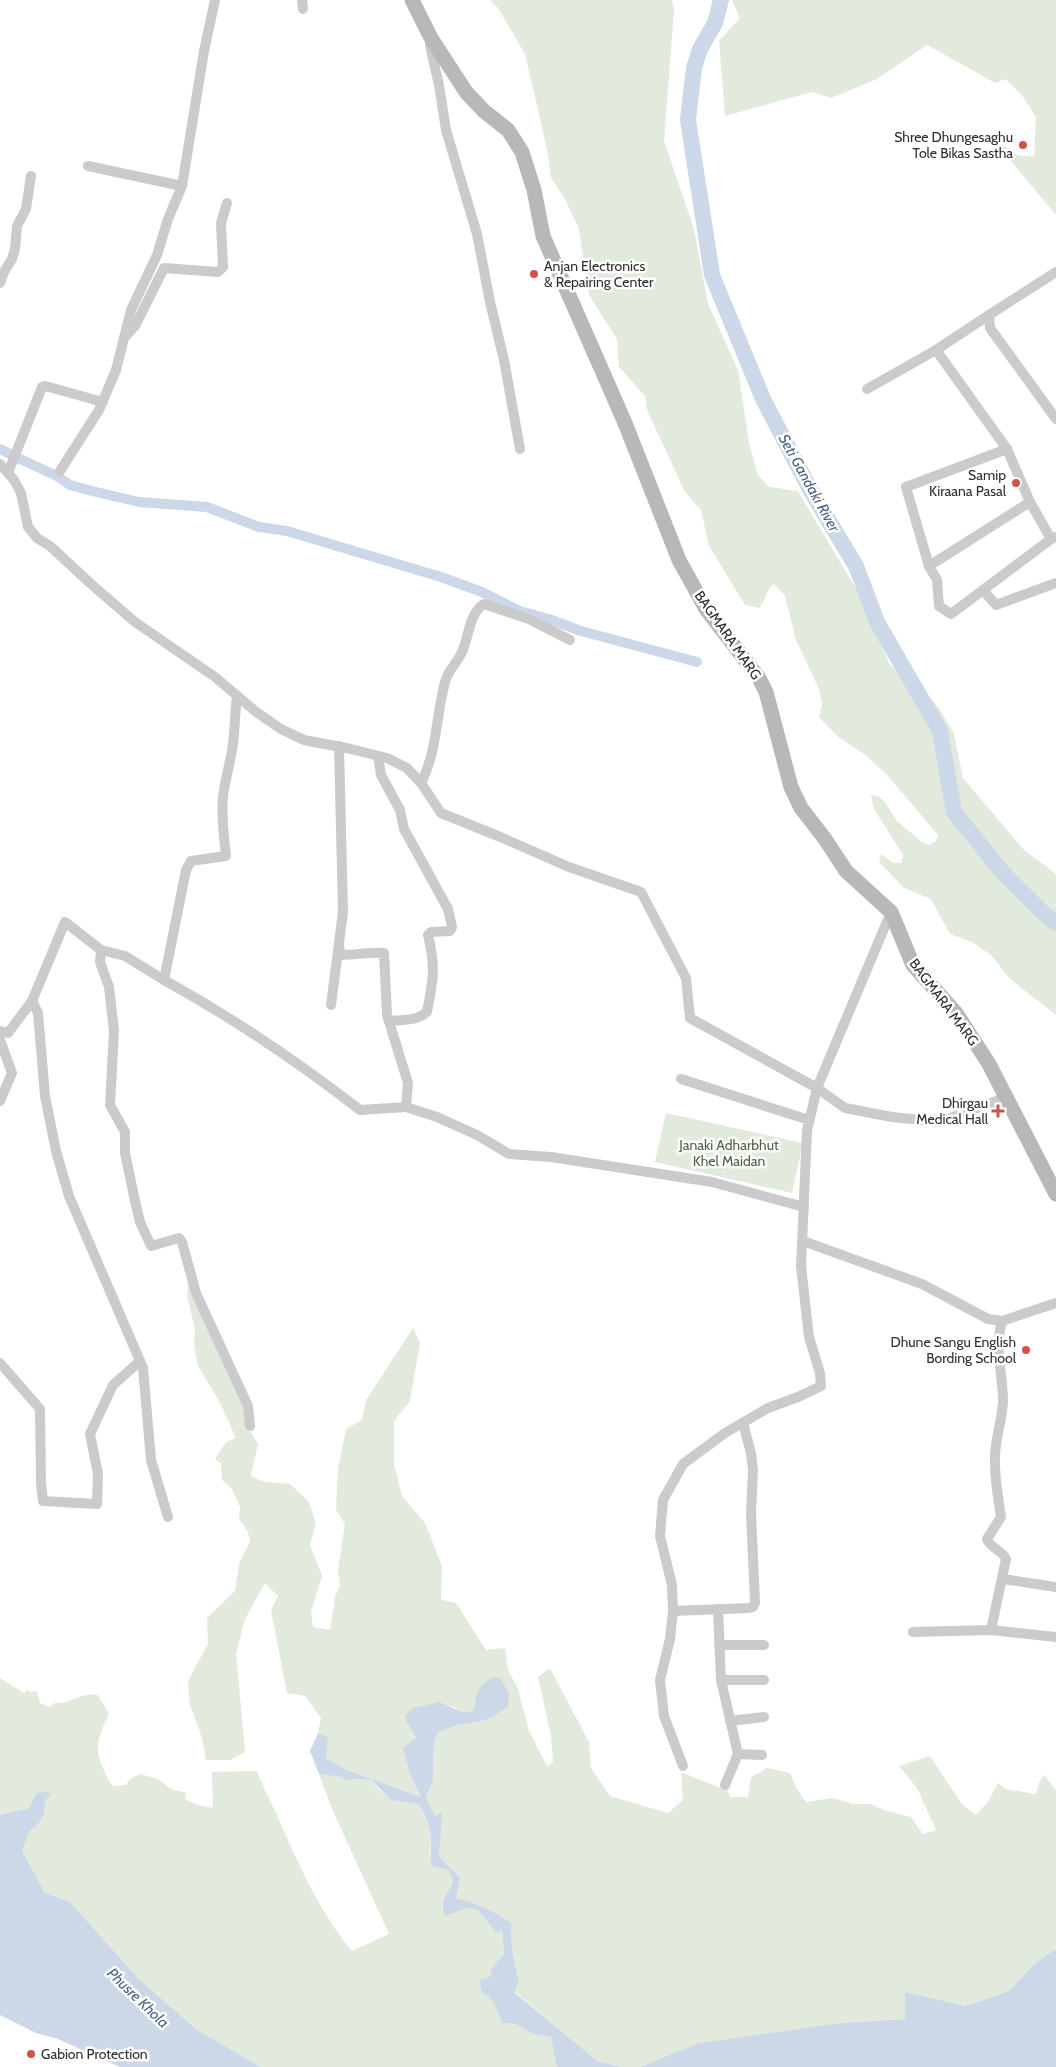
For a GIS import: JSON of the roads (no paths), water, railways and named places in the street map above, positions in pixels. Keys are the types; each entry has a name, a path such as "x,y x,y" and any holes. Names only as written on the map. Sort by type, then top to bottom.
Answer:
{"main road":[{"name":"BAGMARA MARG","path":"412,0 431,38 466,92 508,130 522,152 534,190 543,236 625,423 679,560 706,608 759,678 766,692 792,787 801,808 825,839 846,872 891,912 912,965 956,1013 989,1064 1008,1097 1056,1194"}],"street":[{"path":"60,471 103,402 116,370 131,310 157,255 168,219 182,186 204,51 215,0"},
{"path":"431,38 430,46 439,85 446,130 478,234 490,302 503,353 520,449"},
{"path":"88,166 182,186"},
{"path":"0,283 14,254 18,226 26,209 31,176"},
{"path":"124,338 135,326 164,268 218,272 223,267 220,223 227,203"},
{"path":"866,389 936,350 1056,272"},
{"path":"989,315 990,328 1056,419"},
{"path":"936,350 1007,449 1030,502 1053,538 951,614 938,606 938,580 929,566 906,487 1007,449"},
{"path":"8,473 42,387 46,386 103,402"},
{"path":"0,464 21,493 28,527 37,538 50,546 90,584 135,622 215,677 281,730 304,740 339,746 378,756 407,768 421,783 441,813 569,867 641,892 686,978 690,1018 817,1088 845,1108 892,1117 940,1122 1008,1097"},
{"path":"929,566 1030,502"},
{"path":"983,590 996,605 1056,584"},
{"path":"421,783 429,767 440,702 448,672 462,652 466,635 478,608 484,604 529,619 570,640"},
{"path":"164,980 186,870 190,861 226,856 223,800 235,731 234,713 237,696"},
{"path":"331,1005 343,912 339,746"},
{"path":"378,756 381,775 400,810 404,829 448,909 452,927 450,932 430,932 428,935 434,959 434,970 427,1012 421,1017 408,1020 388,1020"},
{"path":"683,1766 664,1716 660,1680 670,1639 673,1612 672,1585 660,1536 663,1500 683,1464 726,1433 768,1408 821,1386 820,1373 809,1337 801,1266 807,1131 817,1088 891,912"},
{"path":"0,1031 8,1033 32,1001 64,922 101,950 125,956 248,1029 313,1074 360,1110 406,1107 445,1120 477,1135 509,1154 552,1157 712,1182 804,1206"},
{"path":"339,947 341,954 384,953 388,1020 408,1083 406,1107"},
{"path":"101,950 100,962 109,986 114,1031 110,1105 125,1132 125,1153 140,1222 151,1246 179,1238 182,1242 196,1293 248,1406 250,1426"},
{"path":"32,1001 38,1013 45,1096 56,1151 69,1196 143,1368 151,1460 168,1517"},
{"path":"0,1040 12,1073 0,1101"},
{"path":"681,1079 809,1120"},
{"path":"803,1241 922,1284 988,1319 1002,1321 1056,1302"},
{"path":"992,1630 1006,1559 1004,1555 989,1544 987,1539 1001,1517 996,1485 995,1456 1003,1402 998,1346 1002,1321"},
{"path":"0,1363 40,1409 40,1483 44,1501 97,1504 98,1474 90,1434 114,1385 140,1361"},
{"path":"673,1612 749,1608 753,1607 755,1603 751,1513 753,1470 751,1453 742,1423"},
{"path":"1003,1580 1056,1587"},
{"path":"718,1609 718,1646 721,1680 738,1754 725,1785"},
{"path":"913,1632 992,1630 1056,1637"},
{"path":"718,1646 764,1645"},
{"path":"721,1680 764,1680"},
{"path":"730,1721 764,1717"},
{"path":"738,1754 762,1755"}],"water":[{"path":"494,1677 500,1678 509,1693 508,1706 493,1717 478,1722 458,1725 439,1732 434,1740 433,1781 426,1797 435,1816 442,1812 439,1856 460,1878 456,1898 485,1908 511,1923 512,1950 519,1982 514,1992 598,2062 623,2067 558,2067 551,2037 533,2034 516,2024 502,2023 493,2001 482,1993 479,1980 492,1976 490,1970 504,1955 502,1930 496,1933 479,1911 469,1908 444,1916 444,1900 452,1880 449,1870 432,1866 429,1829 421,1808 418,1804 391,1800 370,1779 344,1780 341,1777 319,1774 310,1751 318,1733 328,1737 326,1758 347,1770 421,1797 410,1774 403,1748 416,1738 406,1721 405,1715 413,1708 439,1702 462,1712 474,1711 478,1690 484,1683"},
{"name":"Phusre Khola","path":"47,1791 51,1795 45,1800 44,1813 39,1823 29,1832 22,1851 45,1893 70,1902 138,1978 197,2030 261,2067 120,2067 58,2039 36,2033 0,2015 0,1815 29,1808 37,1793"},
{"path":"1052,1951 1056,1951 1056,2067 640,2067 699,2043 840,2023 905,2019 905,1992 966,2006 1009,1991 1033,1965"}],"waterway":[{"name":"Seti Gandaki River","path":"721,0 715,23 700,49 694,68 688,120 712,275 763,399 812,493 856,566 877,622 940,731 954,812 1003,873 1043,913 1056,923"},
{"path":"0,449 12,455"},
{"path":"18,458 57,476 70,485 139,502 207,507 259,527 287,531 441,577 482,592 520,611 581,631 697,662"}],"place":[{"name":"Shree Dhungesaghu Tole Bikas Sastha","path":"1023,145"},
{"name":"Anjan Electronics & Repairing Center","path":"534,274"},
{"name":"Samip Kiraana Pasal","path":"1016,483"},
{"name":"Dhirgau Medical Hall","path":"998,1111"},
{"name":"Dhune Sangu English Bording School","path":"1026,1350"},
{"name":"Gabion Protection","path":"31,2054"}],"park label":[{"name":"Janaki Adharbhut Khel Maidan","path":"729,1154"}]}
